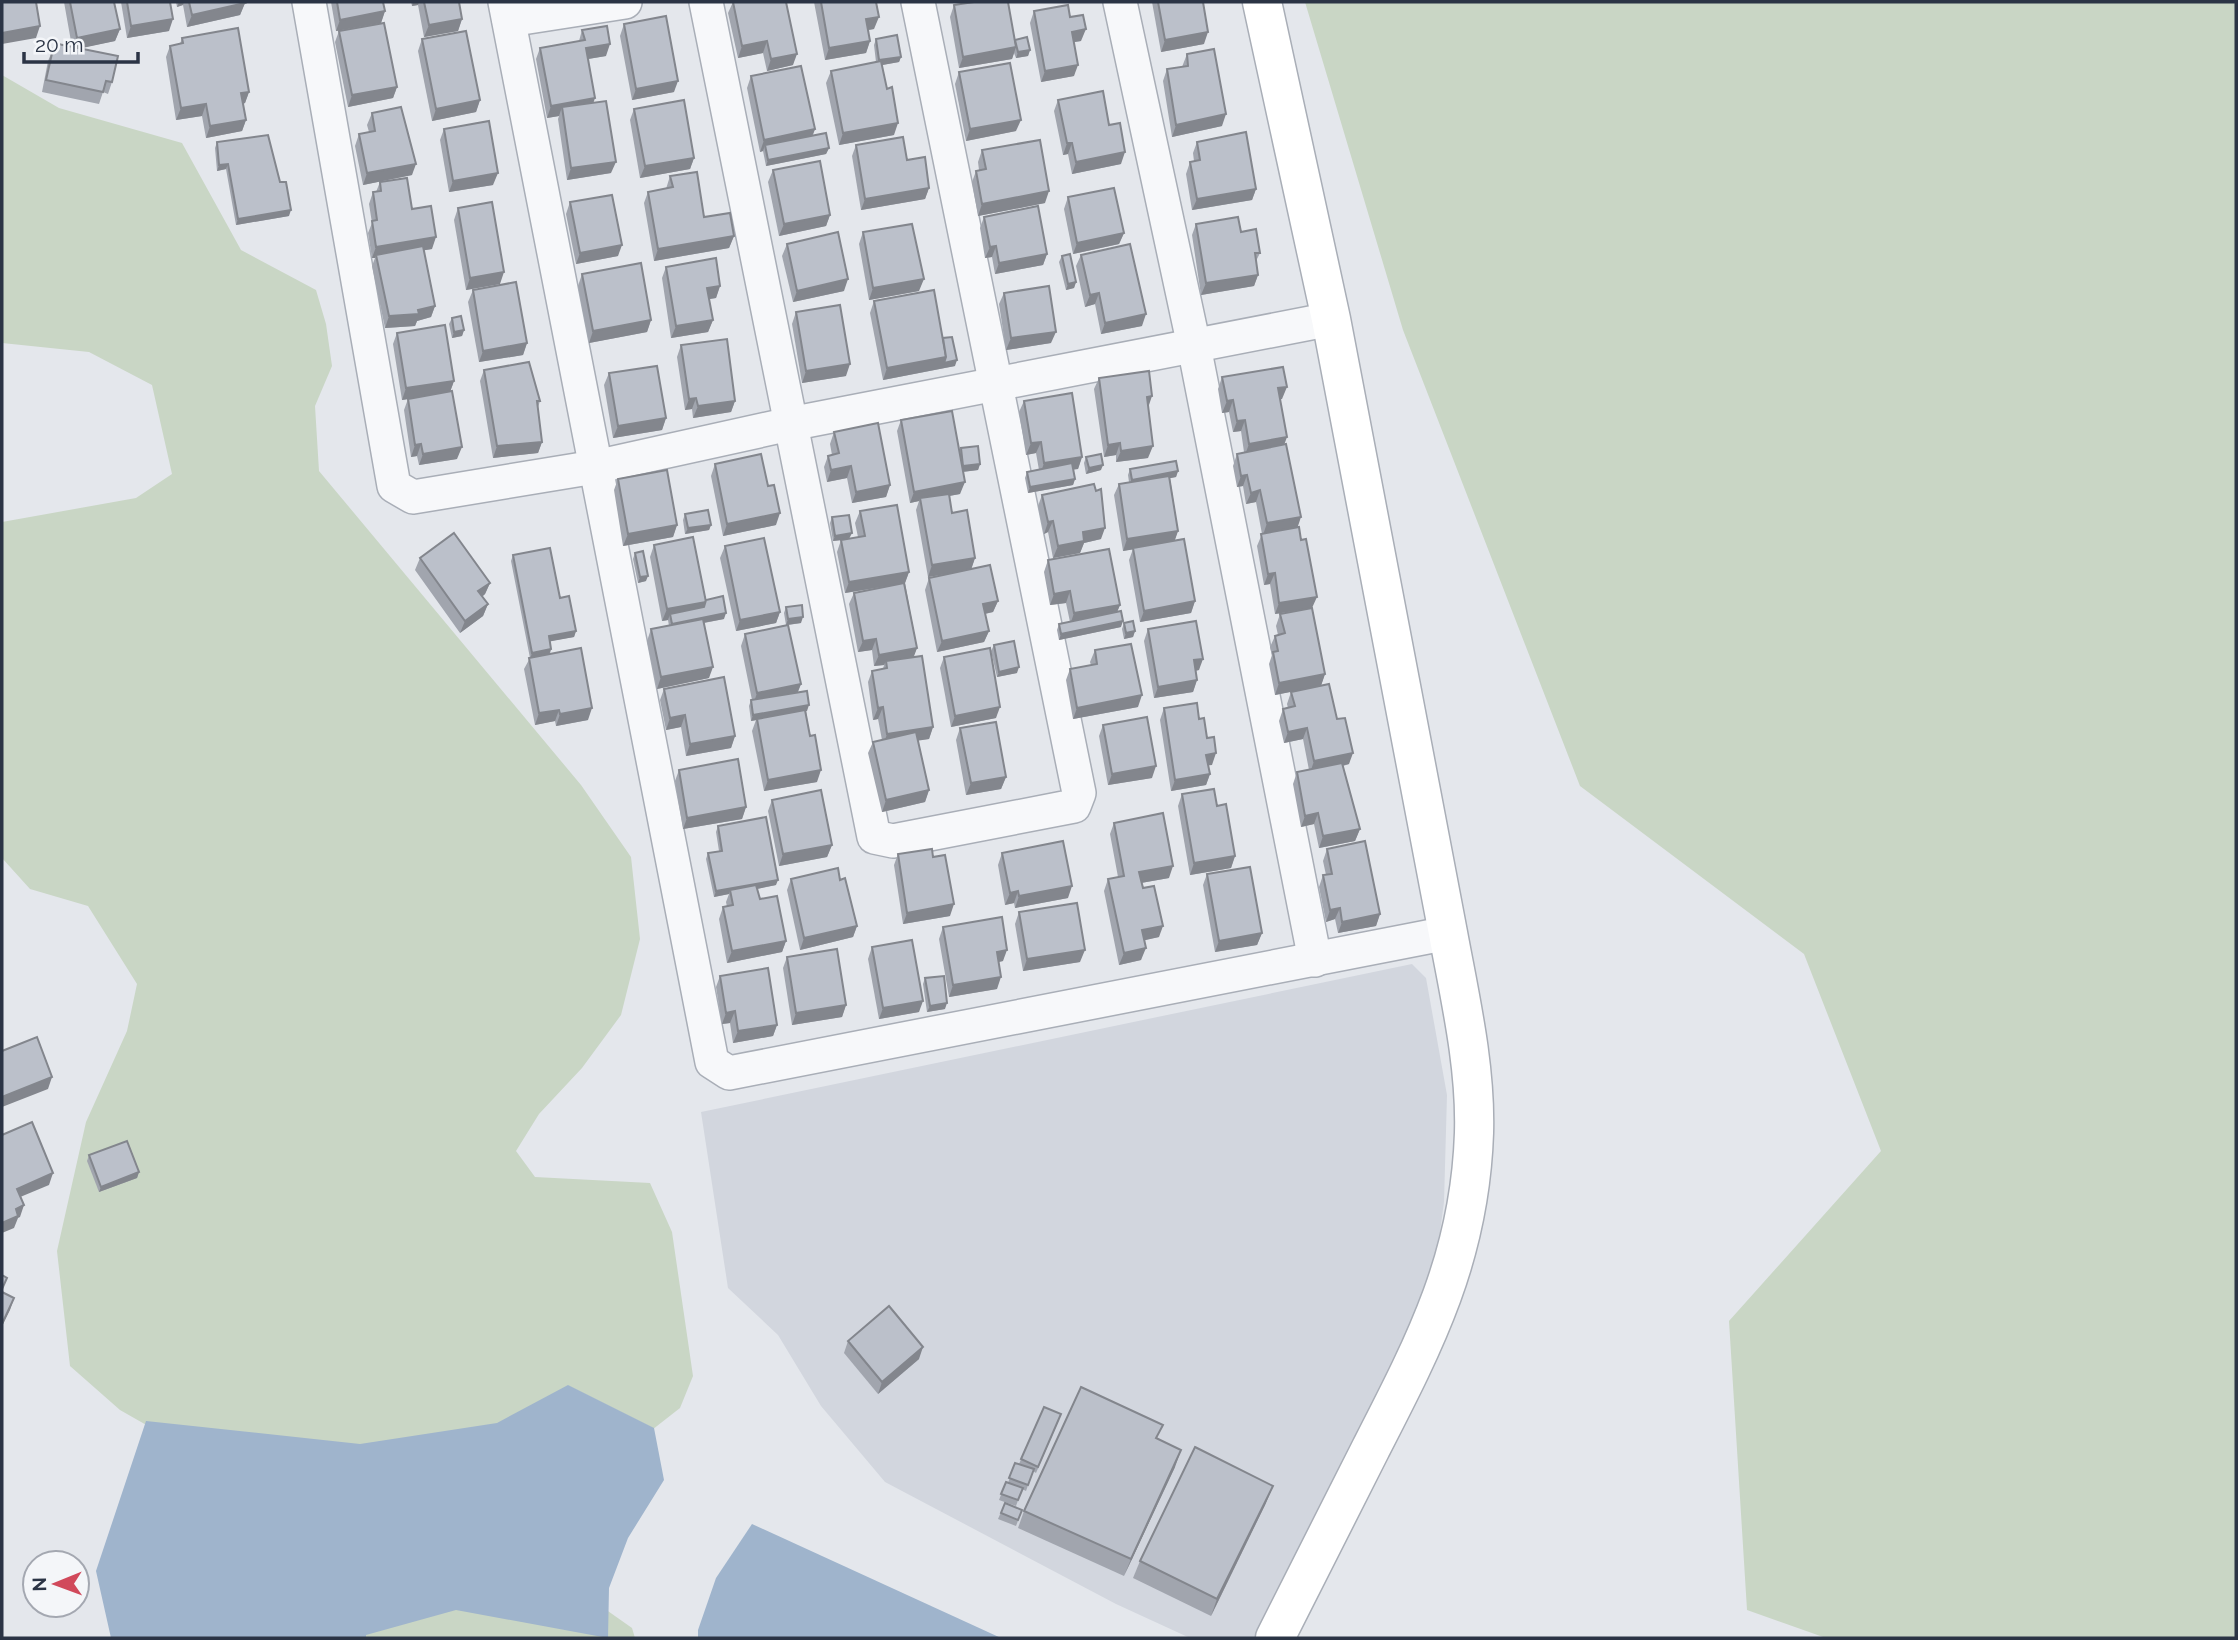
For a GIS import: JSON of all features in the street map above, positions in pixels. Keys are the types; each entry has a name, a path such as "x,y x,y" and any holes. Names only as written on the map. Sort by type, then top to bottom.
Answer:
{"street":[{"path":"309,2 394,486 413,497 595,467 790,424 1331,318"},
{"path":"625,2 507,11 712,1062 729,1073 1448,933"},
{"path":"706,2 874,837 893,841 1074,806 1079,793 994,386 918,2"},
{"path":"1120,2 1194,346 1315,960"},
{"path":"1262,2 1331,318 1448,933 1465,1026 1474,1130 1471,1184 1460,1242 1430,1333 1275,1638"}],"shaded area":[{"path":"1412,964 1426,978 1447,1095 1444,1202 1438,1247 1418,1320 1261,1638 1190,1638 1116,1604 885,1482 821,1406 778,1335 728,1288 701,1112"}],"green space":[{"path":"1305,2 2236,2 2236,1638 1826,1638 1747,1610 1729,1321 1881,1151 1804,954 1580,786 1403,330"},
{"path":"2,75 59,108 182,143 241,250 316,290 326,324 332,366 315,406 319,471 581,785 631,857 640,939 621,1015 582,1068 539,1114 516,1151 535,1177 650,1183 672,1232 693,1376 680,1408 611,1462 192,1451 120,1410 70,1366 57,1251 86,1122 127,1031 137,984 88,906 30,889 2,858 2,522 136,498 172,474 152,385 89,352 2,343"},
{"path":"588,1597 632,1628 635,1638 318,1638 332,1613"}],"water":[{"path":"568,1385 654,1428 664,1480 628,1538 609,1588 608,1638 456,1610 366,1635 366,1638 111,1638 96,1571 146,1421 360,1444 497,1423"},
{"path":"752,1524 1001,1638 698,1638 698,1630 716,1578"}],"building":[{"path":"2,2 36,2 40,26 2,33"},
{"path":"70,2 114,2 120,29 77,38"},
{"path":"127,2 170,2 173,19 131,26"},
{"path":"189,2 244,2 245,3 192,15"},
{"path":"337,2 383,2 385,11 340,20"},
{"path":"424,2 459,2 462,19 429,25"},
{"path":"733,2 786,2 797,54 771,59 767,41 742,46"},
{"path":"821,2 876,2 879,17 866,19 870,41 829,48"},
{"path":"1008,2 1016,47 963,57 954,5"},
{"path":"1158,2 1203,2 1208,32 1165,40"},
{"path":"1068,5 1070,17 1083,15 1086,29 1072,32 1078,65 1045,71 1034,11"},
{"path":"666,16 678,81 636,89 624,24"},
{"path":"384,23 397,87 352,95 339,31"},
{"path":"607,26 610,44 586,48 595,98 551,106 540,48 585,40 582,30"},
{"path":"238,28 249,92 241,93 246,120 210,126 206,104 181,108 170,46 183,43 182,38"},
{"path":"466,31 480,100 436,109 422,39"},
{"path":"897,35 901,57 879,60 876,39"},
{"path":"1027,37 1030,50 1018,52 1015,40"},
{"path":"58,44 118,56 112,82 106,81 103,92 46,80 53,49 56,50"},
{"path":"1214,49 1226,114 1176,125 1167,69 1188,66 1187,54"},
{"path":"881,61 887,89 892,87 898,123 843,133 831,71"},
{"path":"1010,63 1021,120 970,129 959,72"},
{"path":"801,66 815,129 764,140 751,76"},
{"path":"1103,91 1109,125 1120,123 1125,152 1076,162 1072,143 1067,143 1058,100"},
{"path":"684,100 694,158 645,166 634,109"},
{"path":"606,101 616,162 571,168 562,107"},
{"path":"401,107 416,164 367,173 359,134 375,131 372,113"},
{"path":"489,121 498,173 453,181 444,129"},
{"path":"1246,132 1256,189 1197,199 1190,162 1200,160 1197,142"},
{"path":"826,133 829,148 768,160 765,145"},
{"path":"268,135 280,182 286,182 291,210 238,219 228,164 219,165 217,142"},
{"path":"903,137 907,160 925,157 929,188 865,199 856,145"},
{"path":"1040,140 1049,191 982,204 976,171 986,169 982,150"},
{"path":"820,161 830,215 784,224 773,170"},
{"path":"697,172 704,217 730,213 734,236 658,249 648,192 673,187 670,176"},
{"path":"407,178 412,209 431,206 436,237 376,247 372,221 377,220 373,192 381,191 380,182"},
{"path":"1114,188 1124,233 1077,243 1068,197"},
{"path":"612,195 622,245 580,253 570,202"},
{"path":"492,202 504,272 470,278 458,208"},
{"path":"1038,206 1047,254 999,263 996,246 990,247 984,217"},
{"path":"1238,217 1241,232 1256,229 1260,253 1255,253 1258,275 1206,283 1196,224"},
{"path":"912,224 924,279 873,288 863,232"},
{"path":"838,232 848,279 797,291 787,244"},
{"path":"1130,244 1146,314 1105,323 1099,293 1090,295 1081,255"},
{"path":"423,246 435,306 418,310 419,314 389,316 376,255"},
{"path":"1070,254 1076,282 1068,284 1062,256"},
{"path":"716,258 720,286 707,288 713,320 676,326 666,267"},
{"path":"641,263 651,320 593,331 582,274"},
{"path":"516,282 527,343 483,351 473,290"},
{"path":"1049,286 1056,332 1011,338 1004,293"},
{"path":"934,290 946,357 887,368 874,301"},
{"path":"840,305 850,364 806,371 796,312"},
{"path":"461,316 464,330 454,332 452,318"},
{"path":"445,325 454,381 406,388 397,333"},
{"path":"952,337 957,360 944,363 946,357 943,338"},
{"path":"727,339 735,401 698,406 696,398 689,399 681,345"},
{"path":"529,362 540,401 537,401 542,442 497,446 484,370"},
{"path":"657,366 666,418 618,426 609,373"},
{"path":"1283,367 1287,387 1278,388 1287,437 1249,444 1245,420 1237,421 1233,400 1227,401 1222,377"},
{"path":"1149,371 1152,396 1147,397 1153,446 1121,451 1120,443 1108,445 1099,378"},
{"path":"452,391 462,447 423,454 421,444 415,445 408,399"},
{"path":"1072,393 1082,457 1044,463 1041,442 1031,443 1024,401"},
{"path":"952,411 965,482 914,492 901,420"},
{"path":"878,423 890,485 856,492 851,466 831,470 828,456 839,453 834,432"},
{"path":"1286,444 1301,517 1267,523 1260,490 1251,493 1247,475 1241,476 1237,454"},
{"path":"978,446 980,464 963,466 961,448"},
{"path":"761,454 768,486 774,485 780,513 727,524 715,464"},
{"path":"1101,454 1103,465 1089,468 1086,457"},
{"path":"1176,461 1178,471 1132,480 1130,469"},
{"path":"1072,463 1075,479 1030,487 1027,472"},
{"path":"667,470 677,525 628,534 618,479"},
{"path":"1169,476 1178,531 1127,539 1119,484"},
{"path":"1094,484 1096,491 1101,489 1105,528 1083,532 1084,541 1058,546 1053,521 1048,522 1042,495"},
{"path":"949,494 952,513 967,510 975,558 932,565 920,498"},
{"path":"897,505 909,572 849,582 841,540 865,536 860,511"},
{"path":"708,510 711,525 688,528 685,514"},
{"path":"849,515 852,533 835,536 832,517"},
{"path":"1299,527 1301,540 1306,539 1317,597 1279,603 1275,573 1268,574 1261,534"},
{"path":"454,533 490,583 478,591 488,604 465,621 420,558"},
{"path":"693,537 706,602 667,609 654,545"},
{"path":"764,538 780,612 740,620 725,546"},
{"path":"1184,539 1195,601 1144,611 1133,548"},
{"path":"550,548 560,598 569,596 576,631 549,636 551,649 532,653 513,555"},
{"path":"1109,549 1120,605 1074,613 1070,591 1054,594 1048,560"},
{"path":"643,551 648,576 640,577 635,553"},
{"path":"990,565 998,601 983,604 989,631 942,641 929,578"},
{"path":"904,583 917,648 879,655 876,639 863,641 854,593"},
{"path":"723,596 726,613 672,624 670,614 704,607 706,600"},
{"path":"802,605 803,617 788,619 786,607"},
{"path":"1312,608 1325,674 1279,683 1273,652 1278,651 1275,636 1285,633 1280,614"},
{"path":"1121,611 1123,621 1061,634 1059,624"},
{"path":"703,619 713,667 661,677 651,629"},
{"path":"1133,621 1135,631 1126,633 1124,623"},
{"path":"1196,621 1203,659 1194,660 1197,680 1158,687 1148,629"},
{"path":"788,625 801,684 757,693 745,634"},
{"path":"1014,641 1019,667 999,672 994,645"},
{"path":"1131,644 1142,695 1077,708 1070,669 1097,664 1095,650"},
{"path":"581,648 592,708 560,714 559,710 539,713 529,658"},
{"path":"990,648 1000,707 955,716 944,657"},
{"path":"922,656 933,727 887,734 883,707 878,708 872,671 887,668 886,661"},
{"path":"724,677 735,736 690,744 685,715 670,718 664,689"},
{"path":"1329,684 1337,719 1345,718 1353,753 1314,761 1307,728 1288,732 1283,709 1295,706 1291,692"},
{"path":"807,691 809,705 753,715 751,700"},
{"path":"1197,703 1199,719 1204,718 1207,738 1214,737 1216,753 1206,755 1210,774 1175,780 1164,708"},
{"path":"805,710 810,736 815,735 821,770 768,780 757,719"},
{"path":"1147,717 1156,766 1112,774 1103,725"},
{"path":"996,722 1006,777 971,783 960,728"},
{"path":"916,732 929,790 886,800 873,742"},
{"path":"738,759 746,807 687,818 679,770"},
{"path":"1342,763 1360,829 1323,836 1318,813 1305,816 1297,772"},
{"path":"1214,789 1217,806 1226,804 1235,856 1194,863 1182,794"},
{"path":"821,790 832,845 783,854 772,800"},
{"path":"1163,813 1173,866 1139,872 1143,888 1154,886 1163,926 1142,930 1146,948 1124,953 1108,879 1124,876 1114,823"},
{"path":"766,817 778,880 716,891 708,853 722,851 718,826"},
{"path":"1063,841 1072,886 1019,896 1018,891 1010,893 1002,853"},
{"path":"1365,841 1380,914 1342,922 1340,908 1330,910 1323,875 1332,874 1327,849"},
{"path":"932,849 933,857 945,855 954,904 907,913 898,854"},
{"path":"1250,867 1262,933 1219,941 1207,874"},
{"path":"838,868 840,880 845,878 857,926 804,938 791,879"},
{"path":"756,885 760,899 777,896 786,941 732,951 723,907 733,905 730,890"},
{"path":"1077,903 1085,950 1027,959 1019,912"},
{"path":"1002,917 1007,950 997,952 1001,977 953,985 943,927"},
{"path":"912,940 923,1001 883,1008 872,947"},
{"path":"837,949 846,1005 796,1013 787,957"},
{"path":"768,968 777,1025 738,1031 735,1011 726,1013 720,976"},
{"path":"944,976 947,1003 930,1006 925,978"},
{"path":"37,1037 52,1077 2,1097 2,1051"},
{"path":"32,1122 53,1173 17,1189 24,1205 16,1209 18,1216 2,1223 2,1135"},
{"path":"127,1141 139,1172 101,1187 89,1155"},
{"path":"2,1275 7,1278 2,1289"},
{"path":"2,1292 14,1298 2,1324"},
{"path":"889,1306 923,1347 882,1382 848,1341"},
{"path":"1081,1387 1163,1425 1156,1438 1181,1450 1131,1559 1024,1511"},
{"path":"1044,1407 1061,1414 1038,1467 1021,1459"},
{"path":"1195,1447 1273,1486 1217,1599 1140,1561"},
{"path":"1015,1463 1034,1469 1028,1485 1009,1478"},
{"path":"1006,1482 1023,1488 1018,1500 1001,1494"},
{"path":"1005,1503 1022,1510 1018,1520 1001,1513"}]}
